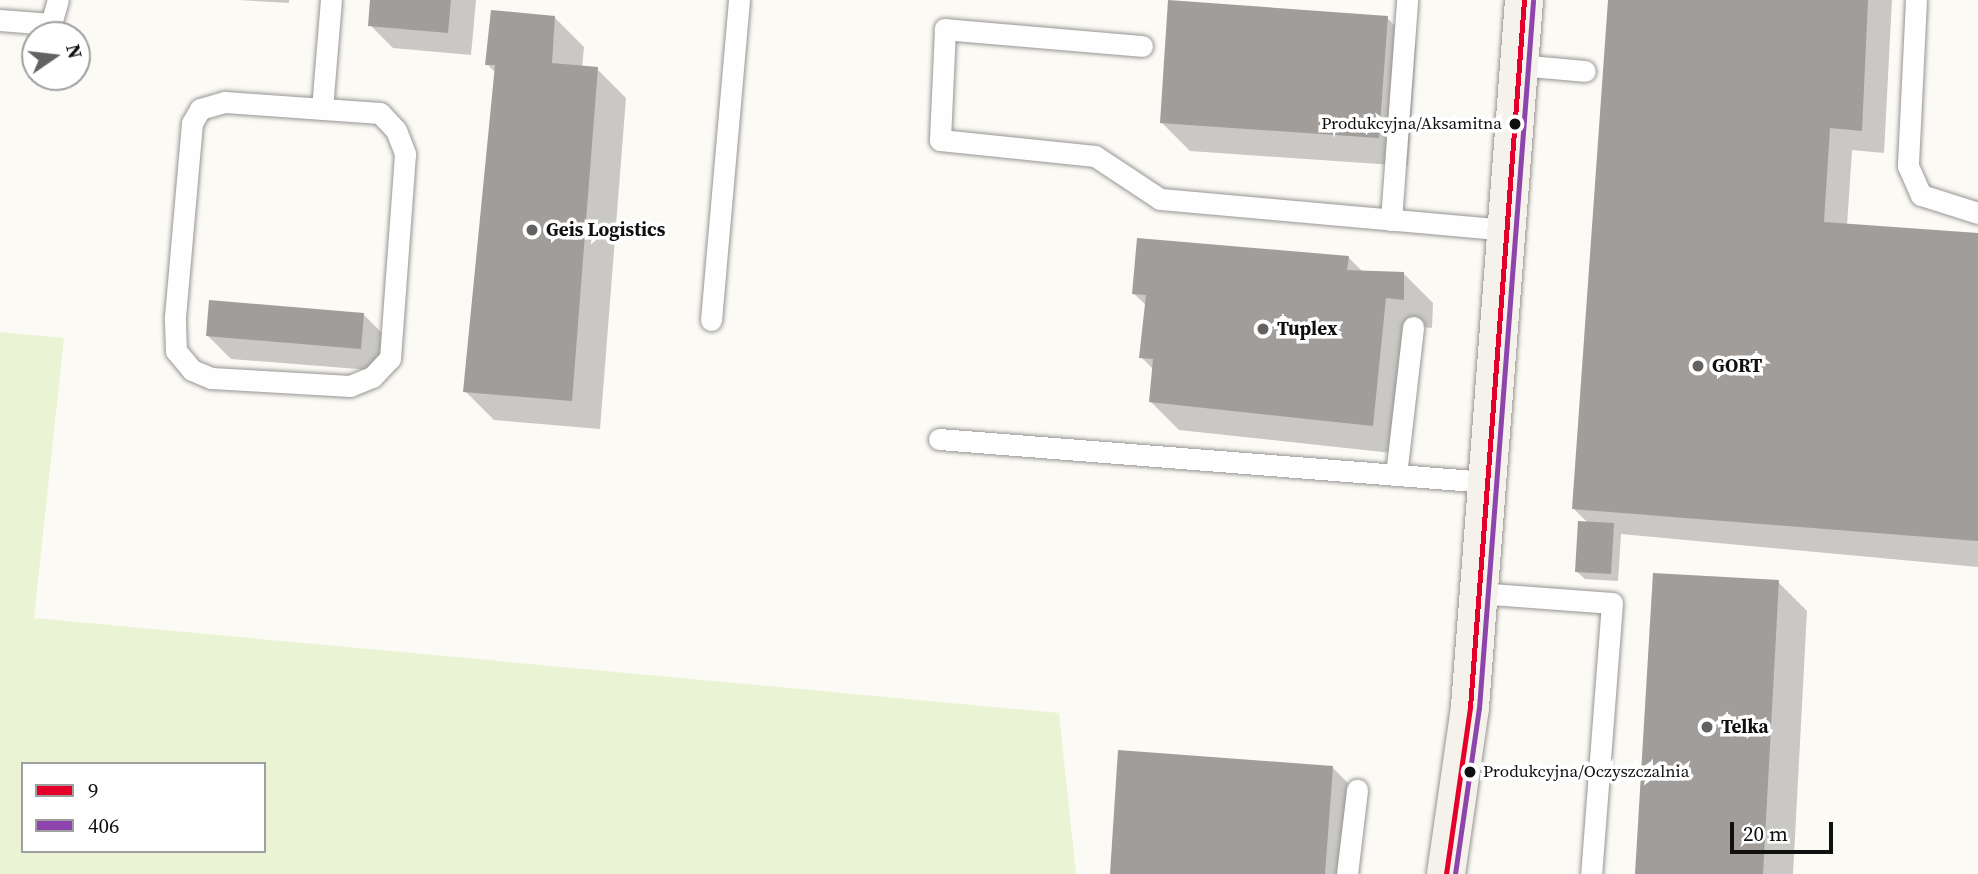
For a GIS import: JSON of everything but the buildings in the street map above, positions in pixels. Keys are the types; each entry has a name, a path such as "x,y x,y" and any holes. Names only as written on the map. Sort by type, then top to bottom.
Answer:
{"street":[{"path":"1446,874 1470,707 1524,0"}],"lane":[{"path":"0,20 51,24 58,0"},
{"path":"322,109 331,0"},
{"path":"711,320 738,0"},
{"path":"1391,220 1407,0"},
{"path":"1916,0 1908,166 1922,195 1978,213"},
{"path":"1142,46 945,29 940,140 1095,156 1160,199 1507,230"},
{"path":"1518,65 1585,71"},
{"path":"225,102 322,109 380,113 396,130 405,154 390,358 372,377 350,386 211,378 192,370 176,351 175,317 192,123 200,109 225,102"},
{"path":"1396,475 1413,327"},
{"path":"939,439 1487,482"},
{"path":"1478,593 1612,603 1591,874"},
{"path":"1347,874 1357,790"}],"green space":[{"path":"0,332 64,338 34,618 1059,713 1076,874 0,874"}],"transit line":[{"name":"9","path":"1446,874 1470,707 1524,0"},
{"name":"406","path":"1455,874 1479,708 1533,1"}],"place":[{"name":"Produkcyjna/Aksamitna","path":"1515,124"},
{"name":"Geis Logistics","path":"532,230"},
{"name":"Tuplex","path":"1263,329"},
{"name":"GORT","path":"1698,366"},
{"name":"Telka","path":"1707,727"},
{"name":"Produkcyjna/Oczyszczalnia","path":"1470,772"}]}
